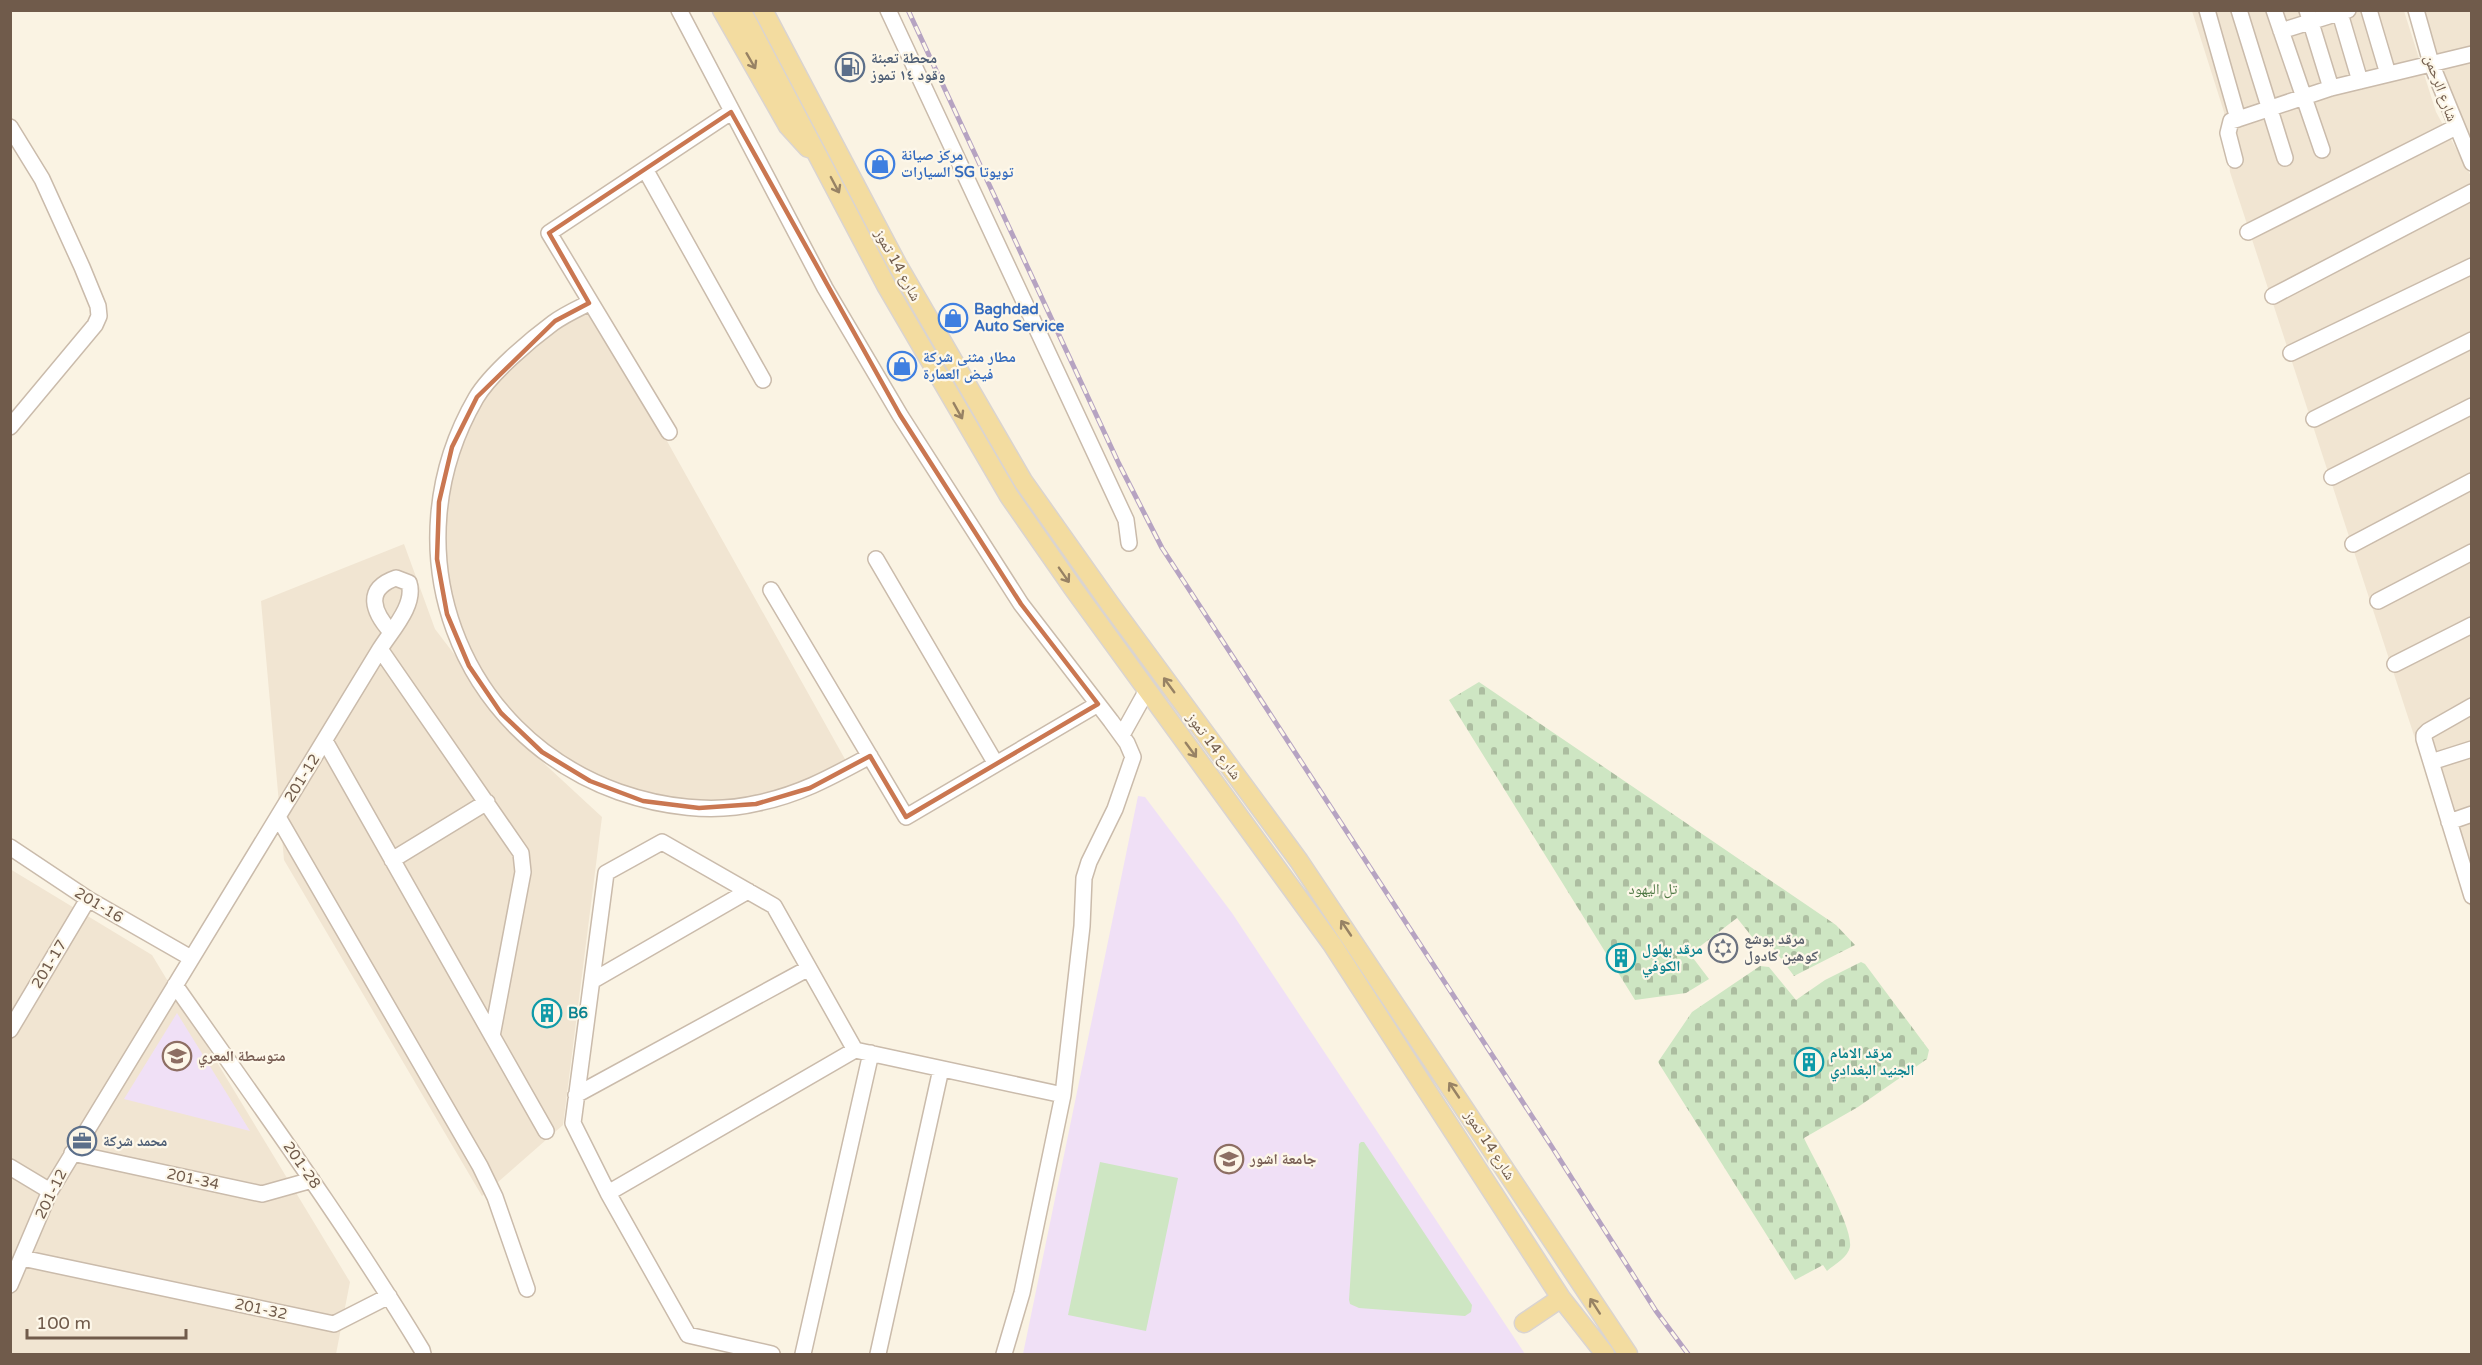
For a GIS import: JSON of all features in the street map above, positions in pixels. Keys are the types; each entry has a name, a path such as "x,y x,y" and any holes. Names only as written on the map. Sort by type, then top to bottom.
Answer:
{"main road":[{"name":"شارع 14 تموز","path":"722,10 788,126 805,146 826,150 903,274 1023,481 1115,612 1299,861 1628,1354"},
{"path":"741,10 815,128"},
{"path":"763,10 815,128"},
{"path":"774,10 832,121 826,150"},
{"name":"شارع 14 تموز","path":"815,128 881,277 981,451 1041,542 1332,944 1561,1298 1605,1354"},
{"path":"1524,1323 1561,1298"}],"street":[{"path":"679,10 825,288 900,415 1021,604 1122,735 1132,757 1115,809 1089,862 1082,890 1082,926 1063,1095 1022,1293 1004,1354"},
{"path":"888,10 1126,520 1130,543"},
{"path":"2207,10 2238,119"},
{"path":"2239,10 2284,158"},
{"path":"2274,10 2322,150"},
{"path":"2369,10 2388,74"},
{"name":"شارع الرحمن","path":"2416,10 2430,63 2472,163"},
{"path":"2281,31 2309,17 2342,12 2360,81"},
{"path":"2309,17 2331,88"},
{"path":"2235,160 2228,127 2231,121 2331,88 2472,54"},
{"path":"669,432 589,303 549,233 731,111"},
{"path":"10,127 42,179 82,267 98,306 99,316 95,325 10,427"},
{"path":"2248,231 2456,127"},
{"path":"645,169 763,380"},
{"path":"2273,296 2472,192"},
{"path":"2291,353 2472,266"},
{"path":"589,303 555,321 506,364 477,397 452,447 439,502 437,559 447,614 469,666 501,713 542,752 590,782 643,801 699,808 756,804 810,788 870,756"},
{"path":"2314,419 2472,340"},
{"path":"2332,477 2472,406"},
{"path":"2353,544 2472,481"},
{"path":"2378,601 2472,552"},
{"path":"876,559 996,764"},
{"path":"771,590 906,817 1098,704"},
{"path":"2395,664 2472,625"},
{"name":"201-12","path":"10,1285 50,1191 72,1153 391,632"},
{"path":"380,649 518,847 523,862 492,1036"},
{"path":"1122,735 1147,690"},
{"path":"2472,706 2424,735 2449,822 2468,874 2472,896"},
{"path":"325,741 546,1131"},
{"path":"2431,762 2472,749"},
{"path":"392,860 487,802"},
{"path":"2449,822 2472,814"},
{"path":"278,817 480,1166 502,1215 527,1290"},
{"path":"772,1354 688,1335 608,1193 573,1123 606,873 662,842 774,906 855,1050"},
{"name":"201-16","path":"10,847 88,899 191,958"},
{"path":"592,981 748,891"},
{"name":"201-17","path":"10,1030 88,899"},
{"path":"576,1095 809,968"},
{"name":"201-28","path":"175,985 312,1180 389,1296 422,1352"},
{"path":"608,1193 855,1050 1063,1095"},
{"path":"803,1354 871,1053"},
{"path":"878,1354 941,1069"},
{"name":"201-34","path":"72,1153 262,1194 312,1180"},
{"path":"10,1167 50,1191"},
{"name":"201-32","path":"22,1258 333,1324 389,1296"}],"highlighted area":[{"path":"731,112 900,415 1021,604 1098,704 906,817 870,756 810,788 756,804 699,808 643,801 590,781 542,752 501,713 469,666 447,614 437,559 439,502 452,447 477,397 555,321 589,303 549,233"}],"shaded area":[{"path":"2192,11 2404,11 2436,112 2471,176 2471,910 2230,172 2224,112"},
{"path":"2420,11 2471,11 2471,154"},
{"path":"592,307 846,761 803,784 756,799 698,803 645,795 589,776 545,748 505,708 473,664 452,610 443,559 445,504 459,450 480,401 511,368 560,324"},
{"path":"404,544 435,629 522,743 602,817 563,1125 482,1196 284,860 261,601"},
{"name":"جامعة اشور","path":"1138,796 1145,797 1232,913 1525,1354 1023,1354"},
{"path":"10,869 152,955 350,1282 336,1354 11,1354"},
{"name":"متوسطة المعري","path":"177,1013 250,1131 124,1099"}],"green space":[{"name":"تل اليهود","path":"1479,682 1836,925 1855,945 1794,976 1765,937 1757,943 1737,918 1690,954 1709,979 1686,993 1635,1000 1449,700"},
{"path":"1861,962 1865,964 1929,1050 1927,1059 1858,1107 1804,1138 1839,1209 1849,1237 1850,1247 1844,1257 1827,1271 1823,1265 1795,1280 1658,1062 1692,1012 1760,966 1769,967 1796,1000 1825,980"},
{"path":"1364,1142 1472,1305 1471,1312 1465,1316 1359,1308 1350,1304 1359,1144"},
{"path":"1100,1162 1178,1178 1146,1331 1068,1315"}],"railway":[{"path":"908,10 1119,464 1162,548 1552,1147 1656,1311 1688,1354"}],"place":[{"name":"محطة تعبئة وقود ١٤ تموز","path":"850,67"},
{"name":"مركز صيانة السيارات SG تويوتا","path":"880,164"},
{"name":"Baghdad Auto Service","path":"953,318"},
{"name":"مطار مثنى شركة فيض العمارة","path":"902,366"},
{"name":"مرقد يوشع كوهين كادول","path":"1723,948"},
{"name":"مرقد بهلول الكوفي","path":"1621,958"},
{"name":"B6","path":"547,1013"},
{"name":"متوسطة المعري","path":"177,1056"},
{"name":"مرقد الامام الجنيد البغدادي","path":"1809,1062"},
{"name":"محمد شركة","path":"82,1141"},
{"name":"جامعة اشور","path":"1229,1159"}]}
